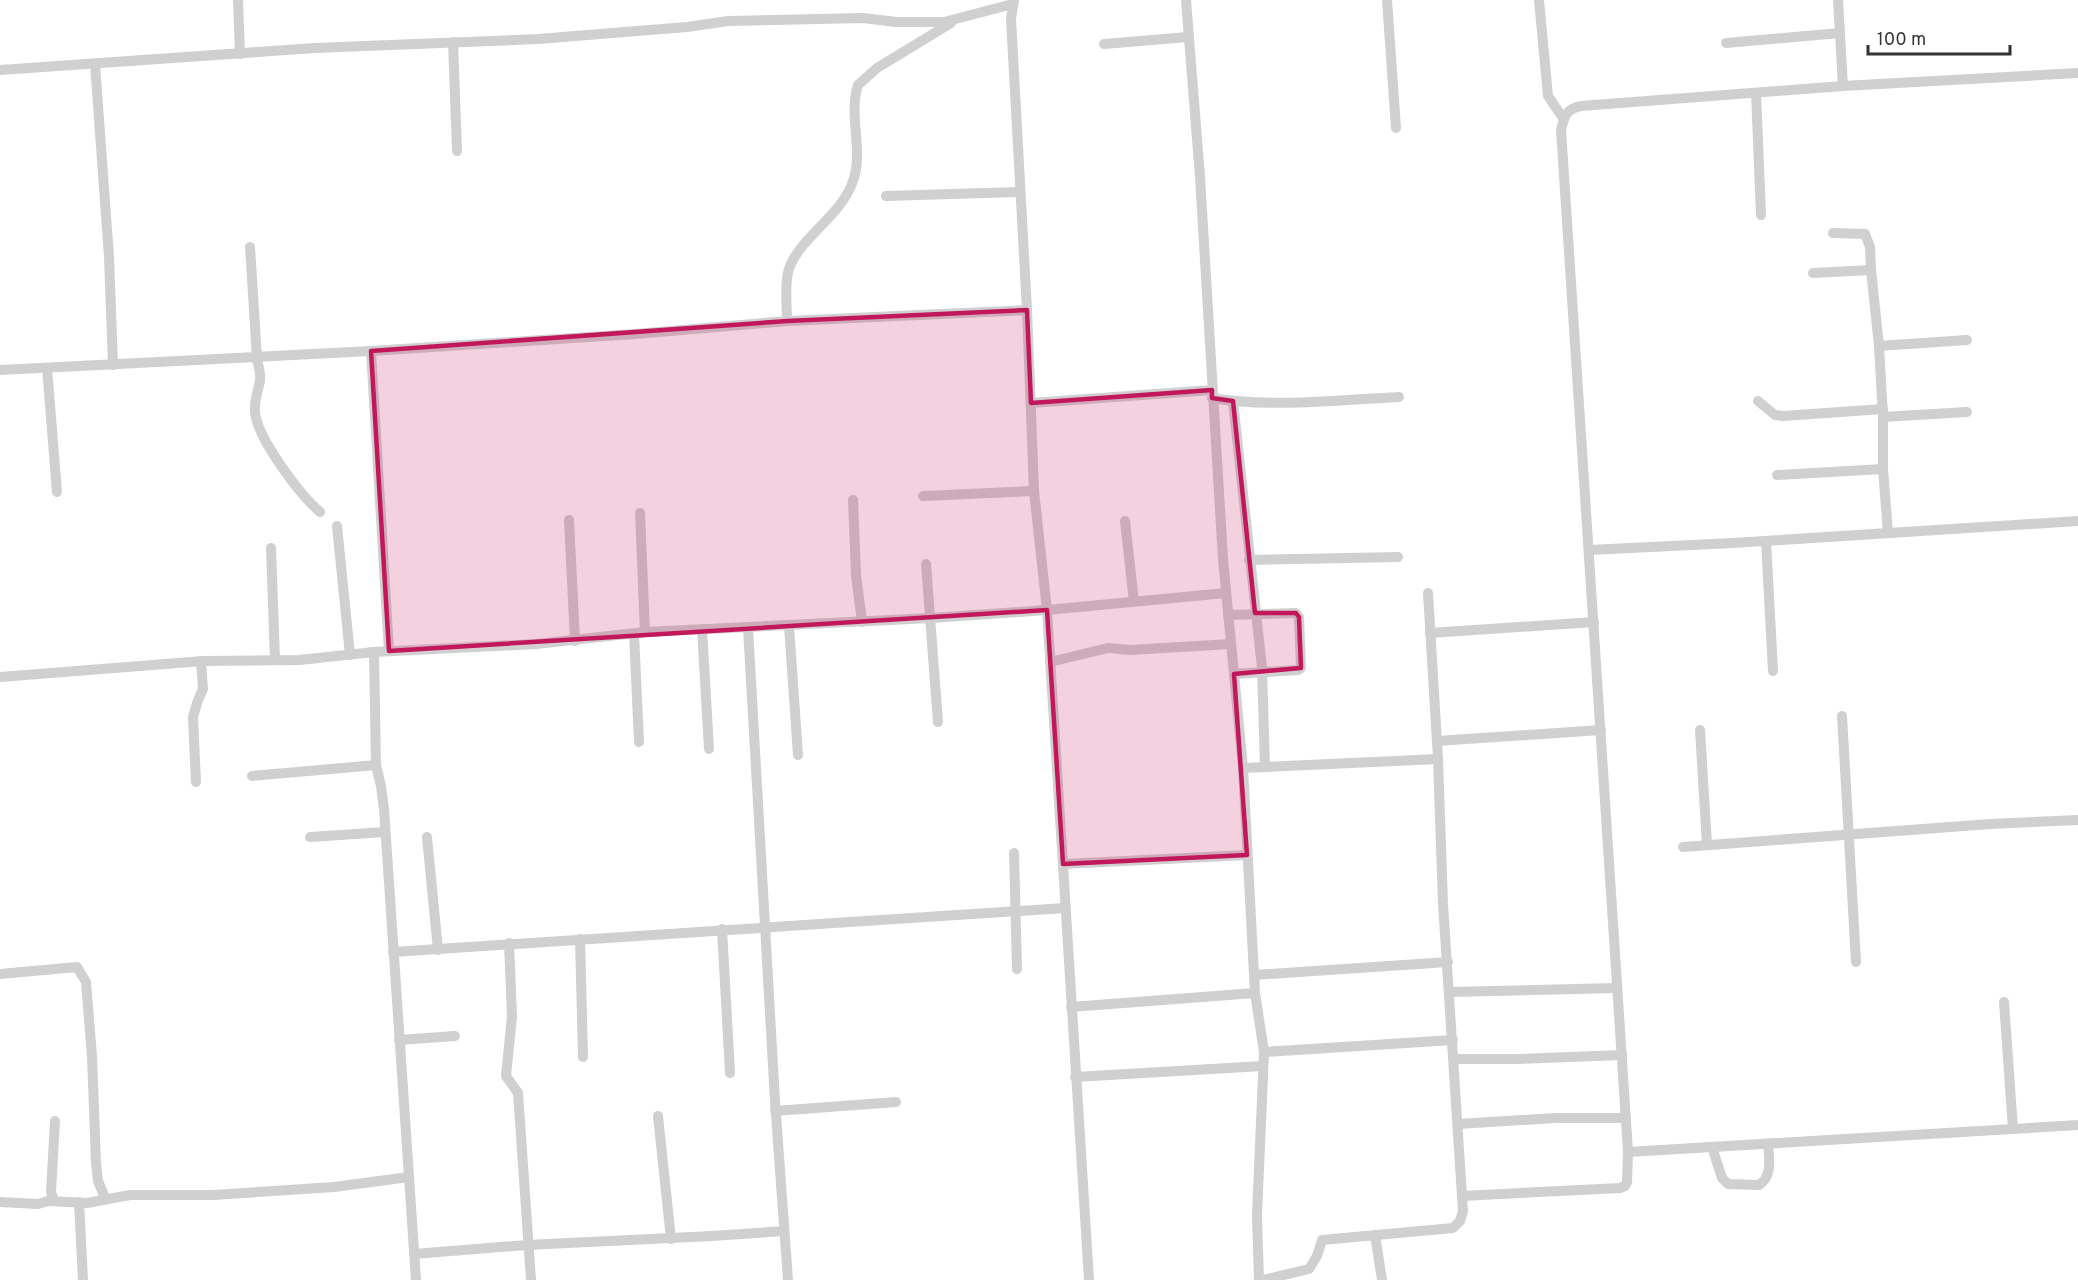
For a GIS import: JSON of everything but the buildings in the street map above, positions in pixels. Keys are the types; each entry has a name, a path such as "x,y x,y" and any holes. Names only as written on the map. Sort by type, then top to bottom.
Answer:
{"street":[{"path":"238,0 240,54"},
{"path":"1186,0 1200,177 1226,593 1243,768 1255,993 1264,1052 1257,1215 1259,1280"},
{"path":"1387,0 1396,128"},
{"path":"1539,0 1548,96 1563,118"},
{"path":"1838,0 1844,86"},
{"path":"0,70 240,54 538,39 728,21 863,18 925,23 953,21 1014,2 1011,19 1027,310 1034,491 1047,610 1089,1280"},
{"path":"787,321 787,286 791,264 802,248 833,214 853,182 855,108 858,85 877,68 953,21"},
{"path":"1726,43 1840,33"},
{"path":"1104,44 1188,37"},
{"path":"453,42 457,151"},
{"path":"95,64 109,257 113,365"},
{"path":"1462,1196 1620,1188 1627,1182 1628,1152 1622,1054 1562,154 1563,118 1572,107 1581,106 1844,86 2078,73"},
{"path":"1756,93 1761,215"},
{"path":"886,196 1020,192"},
{"path":"1833,233 1865,234 1870,247 1870,270 1879,346 1883,413 1883,469 1888,533"},
{"path":"250,247 260,374 255,406 257,424 271,450 303,495 320,512"},
{"path":"1813,273 1870,270"},
{"path":"0,370 371,351 635,334 787,321 1027,310"},
{"path":"1879,346 1967,340"},
{"path":"371,351 389,651"},
{"path":"47,368 57,492"},
{"path":"1031,403 1212,394 1233,401 1284,402 1399,397"},
{"path":"1233,401 1262,673 1265,767"},
{"path":"1758,401 1775,415 1783,417 1967,412"},
{"path":"1777,475 1883,469"},
{"path":"923,496 1034,491"},
{"path":"853,500 856,575 862,622"},
{"path":"639,742 640,513"},
{"path":"569,520 575,641"},
{"path":"1125,521 1134,602"},
{"path":"1589,550 2078,521"},
{"path":"337,526 350,655"},
{"path":"1767,541 1773,671"},
{"path":"271,548 276,660"},
{"path":"1249,560 1398,557"},
{"path":"926,564 932,618 938,722"},
{"path":"0,677 201,662 299,660 374,652 476,648 702,629 932,618 1226,593"},
{"path":"1263,1280 1309,1269 1317,1256 1322,1240 1453,1228 1460,1221 1463,1211 1443,904 1438,759 1428,593"},
{"path":"1228,615 1296,613 1299,617 1301,668 1234,674"},
{"path":"1430,633 1594,622"},
{"path":"789,626 798,755"},
{"path":"748,628 764,926 788,1280"},
{"path":"702,629 709,749"},
{"path":"1050,662 1108,648 1130,650 1231,644"},
{"path":"374,652 376,765 381,786 385,832 416,1280"},
{"path":"196,782 193,717 203,689 201,662"},
{"path":"1842,716 1856,962"},
{"path":"1437,741 1601,730"},
{"path":"1700,730 1707,845"},
{"path":"1243,768 1438,759"},
{"path":"252,776 376,765"},
{"path":"1683,847 1990,824 2078,820"},
{"path":"310,837 385,832"},
{"path":"427,837 438,950"},
{"path":"1014,853 1017,969"},
{"path":"1063,864 1247,855"},
{"path":"393,952 1065,908"},
{"path":"722,929 730,1073"},
{"path":"580,939 583,1057"},
{"path":"508,943 512,1016 506,1076 518,1090 531,1280"},
{"path":"1255,975 1448,962"},
{"path":"0,974 77,967 86,982 92,1056 96,1163 98,1181 105,1198"},
{"path":"1450,992 1617,987"},
{"path":"1071,1007 1255,993"},
{"path":"2004,1002 2013,1129"},
{"path":"399,1040 455,1036"},
{"path":"1264,1052 1453,1040"},
{"path":"1454,1059 1517,1059 1622,1054"},
{"path":"1076,1077 1263,1066"},
{"path":"776,1111 896,1102"},
{"path":"658,1116 671,1239"},
{"path":"1458,1124 1556,1118 1626,1118"},
{"path":"54,1201 51,1192 55,1121"},
{"path":"1628,1152 2078,1125"},
{"path":"1712,1147 1722,1178 1728,1184 1759,1185 1767,1177 1768,1144"},
{"path":"0,1202 87,1203 130,1195 213,1195 334,1187 409,1177"},
{"path":"79,1202 83,1280"},
{"path":"414,1254 527,1245 671,1239 784,1231"},
{"path":"1375,1235 1382,1280"}],"highlighted area":[{"path":"1027,310 1031,403 1212,390 1212,398 1233,401 1255,613 1296,613 1299,617 1301,668 1234,674 1247,855 1063,864 1047,610 389,651 371,351 787,321"}]}
